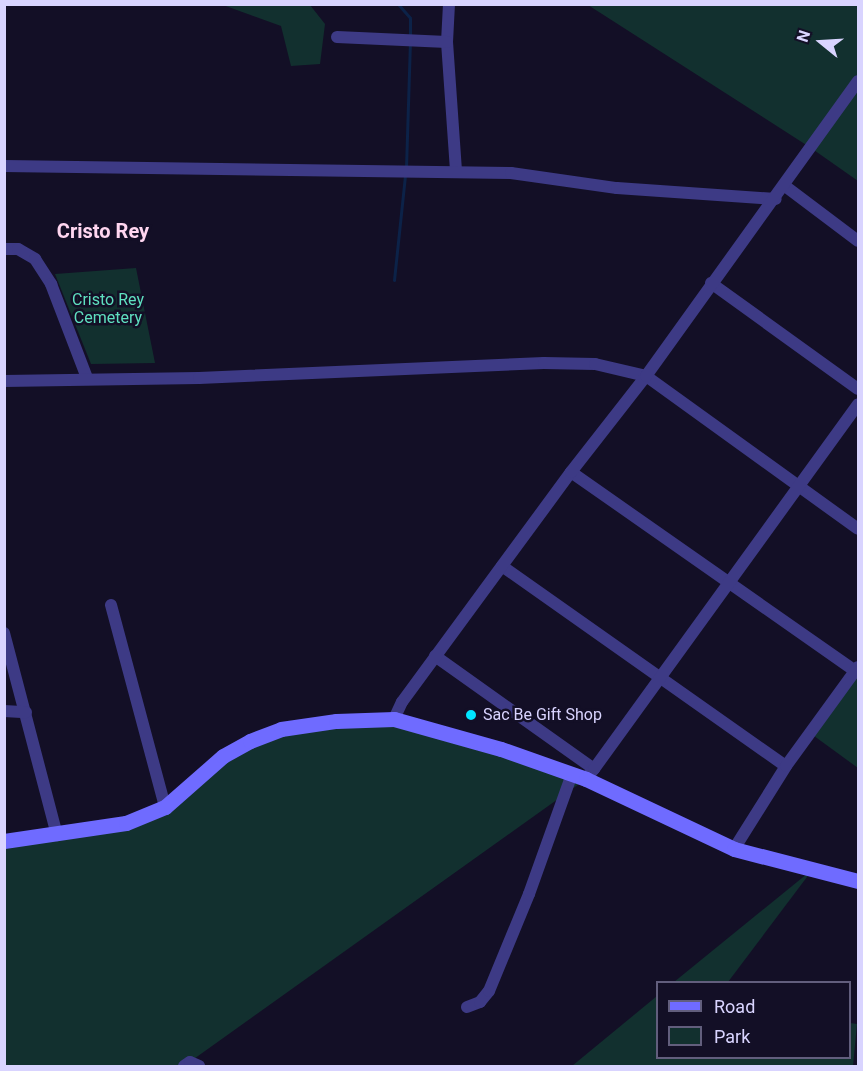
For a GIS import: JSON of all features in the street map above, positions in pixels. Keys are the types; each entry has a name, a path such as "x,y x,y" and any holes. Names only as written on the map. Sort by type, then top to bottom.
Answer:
{"main road":[{"path":"4,841 126,824 165,807 223,756 250,741 280,729 336,721 394,719 584,774 734,849 858,881"}],"street":[{"path":"449,4 447,42 456,171"},
{"path":"337,37 447,42"},
{"path":"394,719 402,702 435,656 571,472 646,376 711,283 776,199 858,81"},
{"path":"4,166 511,173 617,188 776,199"},
{"path":"784,186 858,241"},
{"path":"4,249 18,249 35,259 51,284 87,378"},
{"path":"711,283 858,389"},
{"path":"4,381 199,378 544,363 596,364 646,376 800,484 858,529"},
{"path":"467,1007 480,1002 489,992 529,894 584,774 660,678 858,404"},
{"path":"571,472 857,669 786,766 734,849"},
{"path":"502,566 786,766"},
{"path":"111,605 165,807"},
{"path":"4,633 57,835"},
{"path":"435,656 584,774"},
{"path":"4,711 26,712"},
{"path":"184,1066 190,1062 199,1066"}],"green space":[{"path":"223,5 310,5 325,24 320,64 291,66 281,26"},
{"path":"588,5 858,5 858,181 811,148"},
{"name":"Cristo Rey Cemetery","path":"136,268 155,363 91,364 55,274"},
{"path":"858,666 858,768 810,733"},
{"path":"394,719 586,779 184,1066 5,1066 4,841 57,835 165,807 223,756 281,729"},
{"path":"813,869 729,981 675,981"},
{"path":"656,997 656,1059 851,1059 851,1023 857,1024 853,1066 572,1066"}],"waterway":[{"path":"398,4 410,18 410,36"},
{"path":"406,168 410,43"},
{"path":"394,280 405,175"}],"place":[{"name":"Sac Be Gift Shop","path":"471,715"}],"district":[{"name":"Cristo Rey","path":"103,231"}]}
